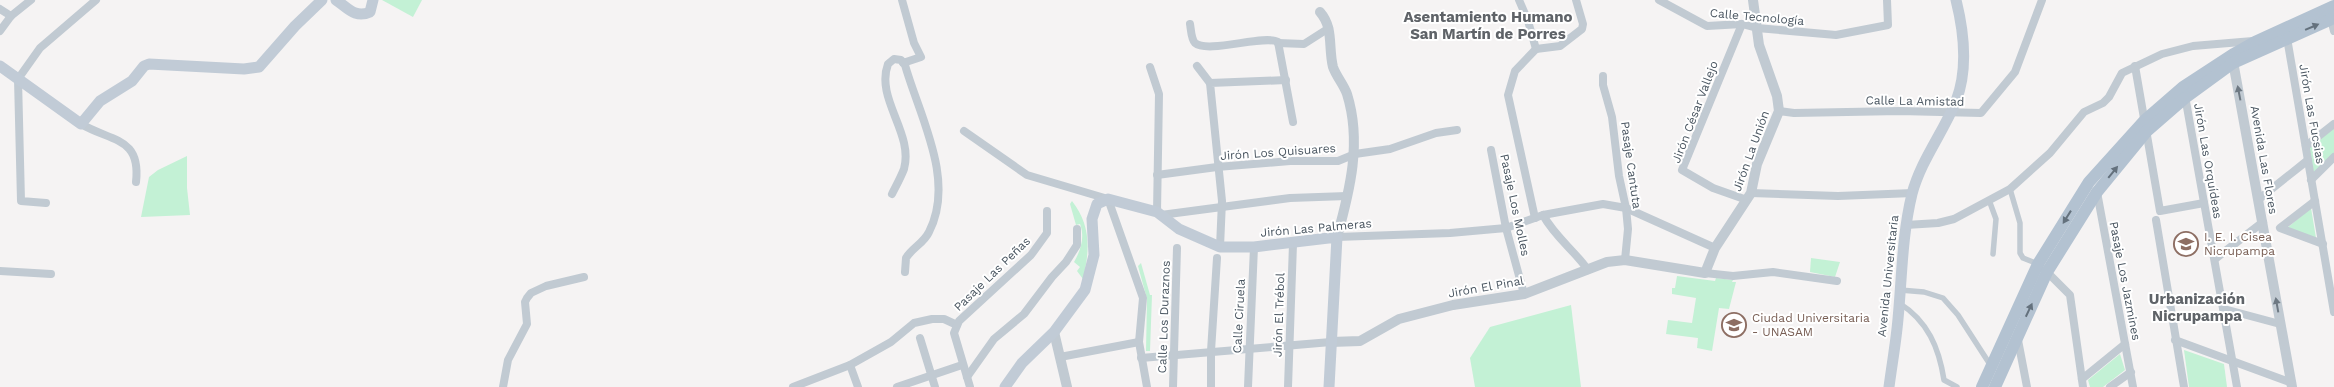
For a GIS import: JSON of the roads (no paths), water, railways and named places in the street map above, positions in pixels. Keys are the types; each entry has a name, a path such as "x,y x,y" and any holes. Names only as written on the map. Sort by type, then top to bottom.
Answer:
{"main road":[{"path":"0,66 81,124 100,101 132,82 144,66 148,64 244,69 259,67 294,26 322,0"},
{"path":"336,0 349,10 364,14 370,12 373,0"},
{"name":"Avenida Universitaria","path":"1889,387 1906,225 1912,193 1924,162 1950,114 1962,84 1963,28 1956,0"},
{"path":"2254,44 2287,38 2333,19"},
{"path":"1982,387 1991,366 2012,333 2043,268 2093,187 2146,126 2184,92 2254,44 2333,19"},
{"path":"1006,387 1022,362 1054,332 1085,290 1094,255 1092,219 1097,204 1108,199"},
{"name":"Jirón Las Palmeras","path":"1108,199 1159,214 1179,229 1219,252 1337,237"},
{"path":"1330,387 1337,237"},
{"path":"1995,387 2012,333"}],"street":[{"path":"0,31 11,16 31,0"},
{"path":"46,203 21,201 14,77 45,44 96,0"},
{"path":"902,0 914,43 921,56 920,58 903,63"},
{"path":"1519,0 1528,21 1536,49"},
{"path":"1576,0 1583,24 1582,29 1560,46 1536,49 1515,71 1508,95 1539,217 1578,256 1588,270"},
{"name":"Jirón La Unión","path":"1705,273 1715,248 1749,196 1757,164 1779,111 1777,96 1759,45 1753,0"},
{"name":"Calle Tecnología","path":"1663,1 1707,26 1742,24 1757,28 1836,35 1888,25 1888,0"},
{"name":"Calle La Amistad","path":"1779,111 1794,113 1900,111 1950,114 1981,113 2014,72 2042,0"},
{"path":"0,9 11,16"},
{"path":"1320,12 1329,28 1333,67 1346,93 1352,117 1355,154 1348,196 1337,237"},
{"path":"1190,24 1193,39 1199,45 1237,45 1267,39 1278,43 1304,44 1329,28"},
{"name":"Jirón César Vallejo","path":"1742,24 1682,170 1713,188 1749,196 1838,196 1912,193"},
{"name":"Jirón Las Fucsias","path":"2287,38 2334,312"},
{"path":"1278,43 1293,122"},
{"path":"1906,225 1938,223 1954,219 2010,188 2050,153 2084,112 2102,103 2109,97 2122,73 2135,66 2162,54 2193,46 2217,43 2254,44"},
{"path":"892,194 904,170 905,150 885,82 885,71 892,60 898,59 903,63 935,154 937,180 937,204 932,225 923,241 906,258 905,272"},
{"name":"Avenida Las Flores","path":"2233,59 2292,385"},
{"path":"1197,66 1210,83 1221,208 1211,351 1211,387"},
{"path":"2135,66 2160,211 2204,203"},
{"path":"1150,67 1159,94 1157,175 1159,214 1221,208 1290,198 1348,196"},
{"name":"Pasaje Cantuta","path":"1602,76 1612,116 1619,176 1626,208 1628,229 1625,260"},
{"path":"1210,83 1286,80"},
{"name":"Jirón Las Orquídeas","path":"2184,92 2237,387"},
{"path":"81,124 130,148 138,161 136,182"},
{"path":"2306,146 2334,124"},
{"name":"Jirón Los Quisuares","path":"1157,175 1217,167 1290,161 1338,161 1355,154 1390,149 1436,133 1457,130"},
{"name":"Jirón Las Palmeras","path":"964,131 1028,175 1108,199"},
{"name":"Pasaje Los Molles","path":"1491,150 1506,228 1524,294"},
{"path":"2312,180 2334,157"},
{"path":"2259,199 2308,160"},
{"name":"Pasaje Los Jazmines","path":"2093,187 2126,344 2133,387"},
{"path":"2010,188 2020,223 2020,253 2023,258 2043,268 2070,296 2083,383"},
{"path":"1108,199 1143,298 1139,342 1147,387"},
{"path":"1989,200 1996,219 1993,254"},
{"path":"2315,201 2280,228 2323,244"},
{"name":"Jirón Las Palmeras","path":"1337,237 1450,233 1506,228 1539,217 1603,204 1626,208 1715,248"},
{"name":"Pasaje Las Peñas","path":"958,326 959,321 984,297 1031,256 1047,233 1047,211"},
{"path":"2156,220 2184,387"},
{"path":"2215,259 2262,222"},
{"path":"967,377 994,339 1024,314 1066,262 1077,245 1076,229"},
{"name":"Jirón El Trébol","path":"1288,387 1293,244"},
{"name":"Calle Ciruela","path":"1248,387 1254,247"},
{"name":"Calle Los Duraznos","path":"1173,387 1177,248"},
{"name":"Jirón El Pinal","path":"1141,358 1290,344 1360,341 1399,318 1453,305 1524,294 1607,262 1625,260 1733,276 1773,272 1837,281"},
{"path":"0,271 51,274"},
{"path":"503,387 508,360 527,324 525,307 527,298 531,293 546,286 584,277"},
{"path":"1900,290 1924,292 1943,298 1958,315 1991,366"},
{"path":"1899,302 1923,322 1941,360 1944,380 1957,387"},
{"path":"2224,309 2280,324"},
{"path":"793,387 850,366 891,342 914,323 932,319 944,319 958,326 954,333 970,387"},
{"path":"1054,332 1067,387"},
{"path":"2012,333 2027,387"},
{"path":"920,338 934,387"},
{"path":"2175,340 2292,385"},
{"path":"1060,357 1139,342"},
{"path":"2083,383 2126,344"},
{"path":"897,387 962,365"},
{"path":"850,366 858,387"},
{"path":"2110,387 2130,372"}],"place":[{"name":"I. E. I. Cisea Nicrupampa","path":"2186,244"},
{"name":"Ciudad Universitaria - UNASAM","path":"1734,325"}],"district":[{"name":"Asentamiento Humano San Martín de Porres","path":"1488,26"},
{"name":"Urbanización Nicrupampa","path":"2197,308"}]}
